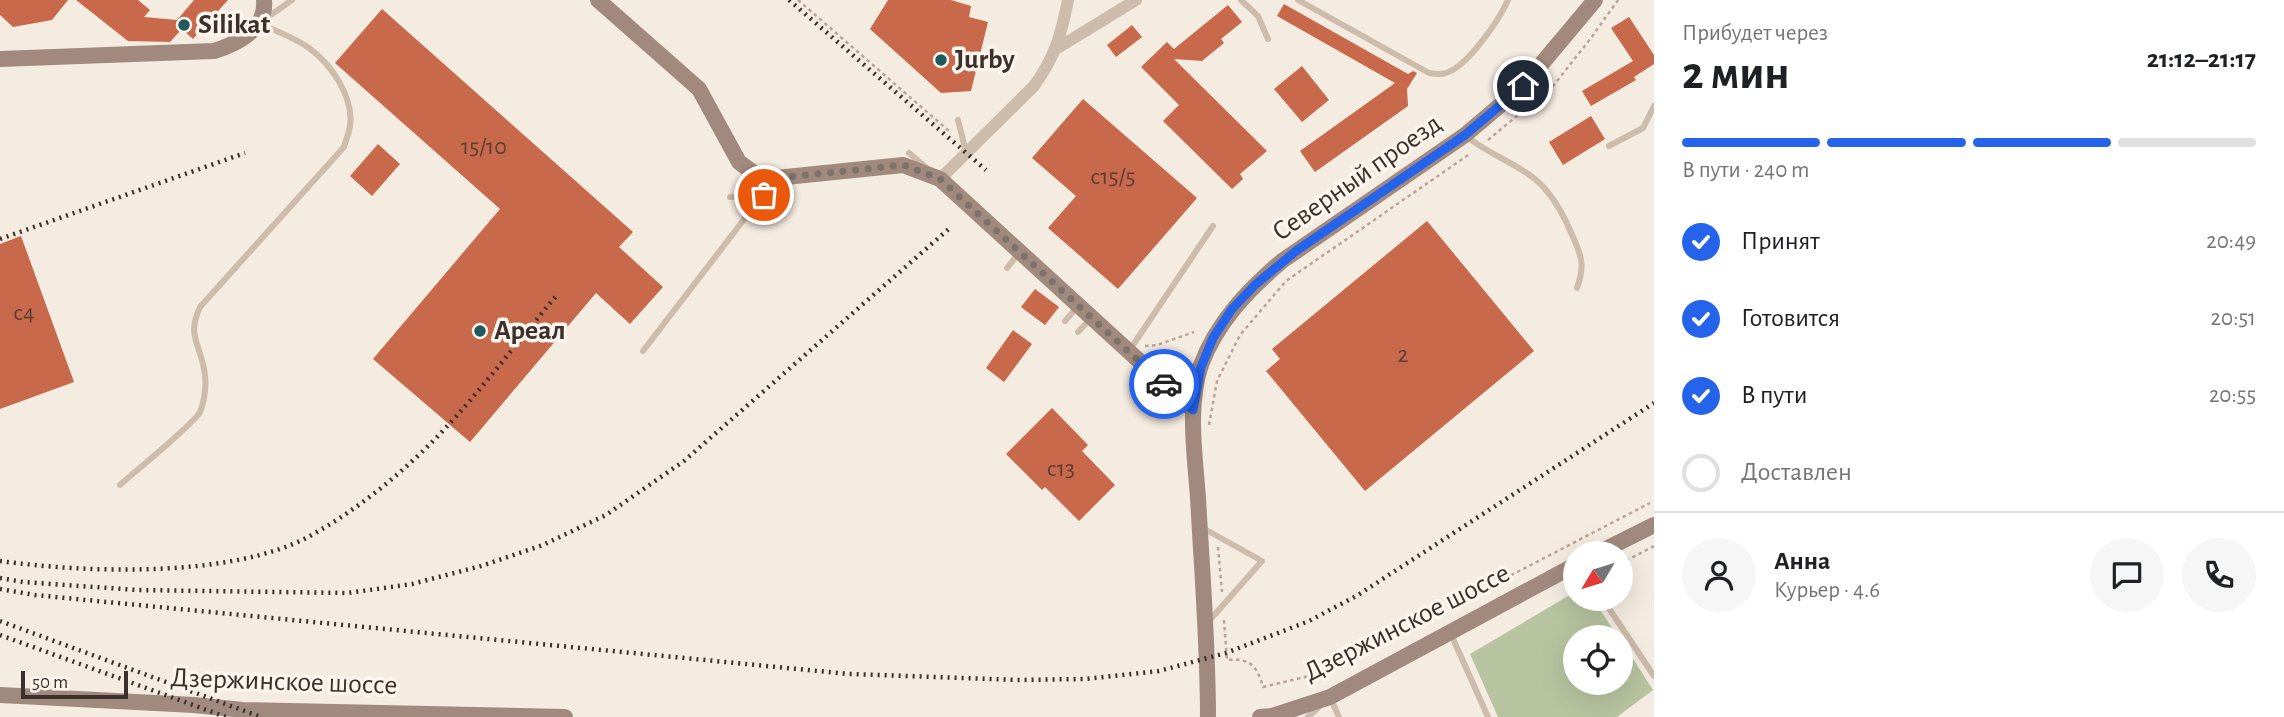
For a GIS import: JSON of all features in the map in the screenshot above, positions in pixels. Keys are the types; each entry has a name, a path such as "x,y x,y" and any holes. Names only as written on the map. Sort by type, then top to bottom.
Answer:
{"street":[{"path":"0,58 214,51 233,45 248,36 258,24 265,6 264,0"},
{"path":"598,0 699,89 739,162 755,174 776,178 904,165 940,179 1193,410"},
{"path":"1056,49 1136,0"},
{"name":"Северный проезд","path":"1208,717 1193,410 1201,367 1213,338 1232,309 1256,284 1310,241 1465,135 1523,86 1595,0"},
{"path":"940,179 966,149 1034,86 1056,49 1067,6"},
{"path":"1621,541 1654,524"},
{"name":"Дзержинское шоссе","path":"1260,717 1272,716 1330,697 1563,571"},
{"name":"Дзержинское шоссе","path":"0,695 243,710 565,717"}],"lane":[{"path":"258,24 292,0"},
{"path":"1067,6 1074,0"},
{"path":"1241,0 1258,16 1268,38"},
{"path":"1298,0 1429,74 1444,74 1465,60 1501,16 1508,0"},
{"path":"120,485 199,414 206,383 205,370 194,337 193,321 200,307 344,147 351,124 348,103 333,74 308,47 283,33 258,24"},
{"path":"1609,146 1643,128 1654,106"},
{"path":"958,120 966,149"},
{"path":"1465,135 1479,147 1524,172 1546,189 1564,216 1581,256 1582,273 1577,288"},
{"path":"909,153 940,179"},
{"path":"643,351 776,178"},
{"path":"730,197 764,195"},
{"path":"1130,350 1213,226"},
{"path":"1007,268 1020,252"},
{"path":"1065,321 1078,306"},
{"path":"1078,332 1091,318"},
{"path":"1199,527 1262,561 1205,625"},
{"path":"1611,611 1654,676"},
{"path":"1450,632 1488,717"},
{"path":"1308,717 1330,697 1339,717"}],"path":[{"path":"798,0 966,149"},
{"path":"1208,431 1217,381 1240,335 1286,281 1511,123 1553,86 1618,0"},
{"path":"1130,350 1157,345 1194,332"},
{"path":"1216,535 1227,660 1248,662 1257,668 1263,687 1309,676 1398,634 1650,503"},
{"path":"1633,557 1654,546"}],"green space":[{"path":"1563,599 1563,611 1601,611 1610,625 1563,625 1563,695 1633,695 1633,659 1653,690 1617,717 1498,717 1470,654"}],"building":[{"path":"0,0 68,0 52,20 13,27 0,15"},
{"name":"Silikat","path":"76,0 138,0 150,10 144,17 177,20 194,0 228,0 193,39 182,29 170,42 128,41"},
{"name":"Jurby","path":"888,0 951,0 971,6 969,17 988,22 971,91 941,93 870,29"},
{"path":"1284,4 1408,74 1413,71 1417,73 1407,89 1408,106 1315,172 1300,151 1395,83 1277,16"},
{"path":"1228,5 1242,22 1221,39 1224,43 1202,61 1174,59 1267,151 1240,174 1243,179 1232,189 1163,121 1179,105 1141,67 1167,42 1174,49"},
{"path":"382,9 633,232 619,247 663,287 630,324 596,293 470,442 373,359 500,209 335,63"},
{"path":"1629,17 1654,55 1654,64 1634,77 1636,80 1591,106 1582,91 1633,61 1611,28"},
{"path":"1132,25 1142,37 1116,57 1107,45"},
{"path":"1302,66 1329,100 1302,122 1274,89"},
{"path":"1083,99 1197,198 1118,289 1048,228 1076,196 1032,158"},
{"path":"1591,116 1605,139 1563,165 1549,142"},
{"path":"378,144 400,164 372,196 350,176"},
{"path":"1427,221 1534,351 1365,491 1266,371 1280,359 1272,349"},
{"path":"21,236 74,382 0,409 0,244"},
{"path":"1035,289 1059,307 1045,325 1021,307"},
{"path":"1013,330 1032,344 1004,382 986,368"},
{"path":"1052,408 1088,445 1082,451 1115,485 1079,521 1045,487 1042,490 1006,454"}],"railway":[{"path":"789,0 986,170"},
{"path":"0,239 245,153"},
{"path":"0,578 137,590 348,593 412,584 481,566 543,545 606,515 684,461 951,227"},
{"path":"0,561 73,568 157,569 199,566 239,560 276,550 308,537 360,504 438,436 557,295"},
{"path":"0,589 35,595 849,674 1017,680 1085,679 1159,671 1226,653 1309,621 1358,595 1654,403"},
{"path":"0,621 261,717"},
{"path":"0,635 226,717"}],"way so far":[{"path":"764,195 776,178 904,165 940,179 1164,384"}],"place":[{"name":"Silikat","path":"184,25"},
{"name":"Jurby","path":"941,60"},
{"name":"Ареал","path":"480,331"}],"route":[{"path":"1164,384 1193,410 1201,367 1213,338 1232,309 1256,284 1296,251 1465,135 1523,86"}]}
